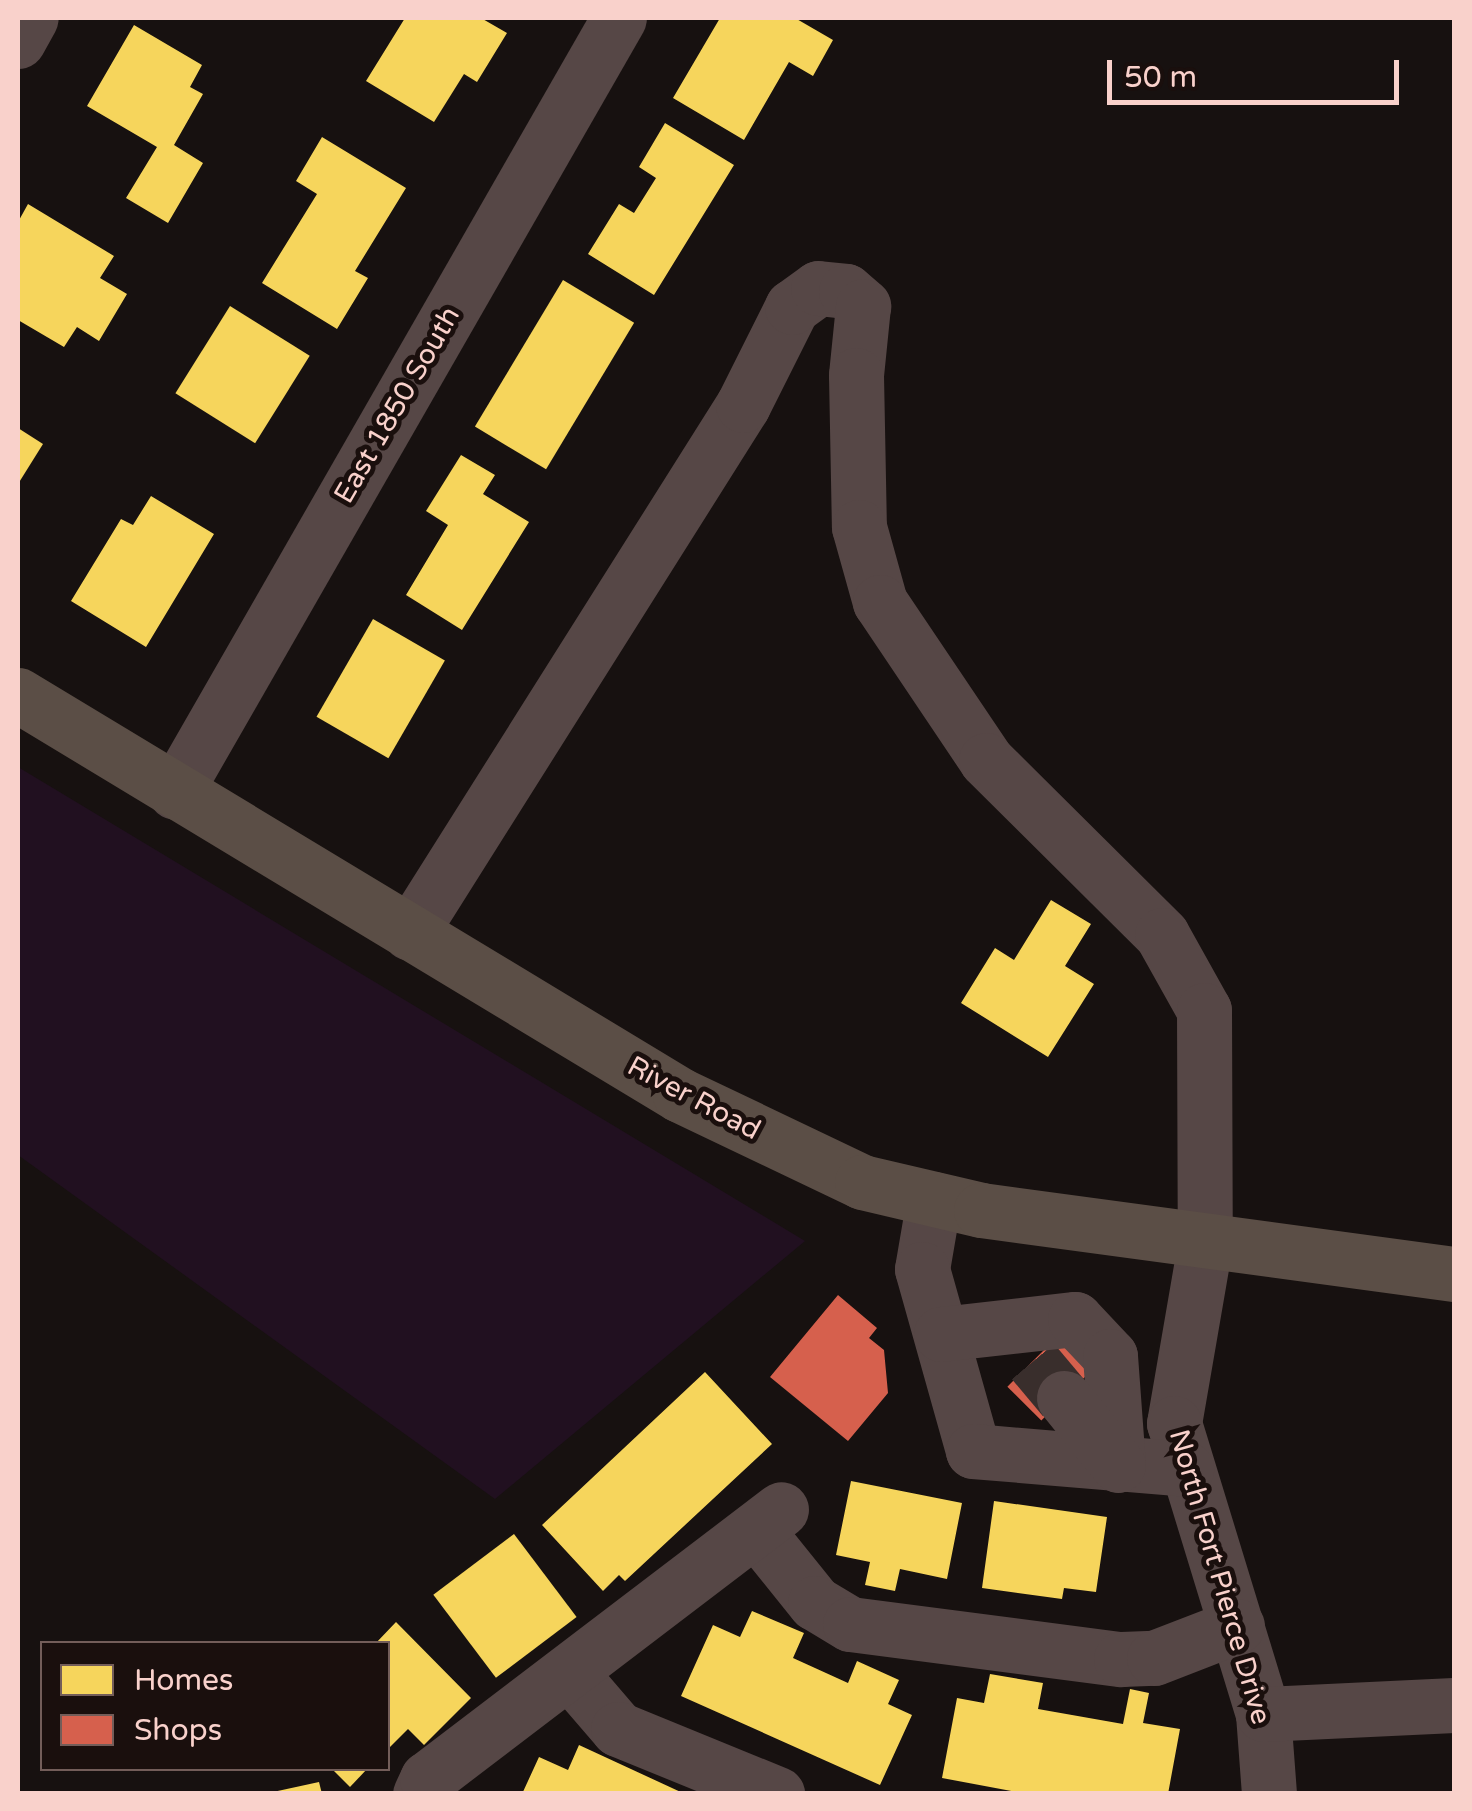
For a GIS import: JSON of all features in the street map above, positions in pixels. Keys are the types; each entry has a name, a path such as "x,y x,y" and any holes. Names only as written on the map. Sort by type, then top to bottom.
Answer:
{"main road":[{"name":"River Road","path":"18,694 680,1095 862,1182 934,1199 1205,1244 1454,1274"}],"street":[{"path":"18,41 31,18"},
{"name":"East 1850 South","path":"176,792 619,18"},
{"name":"North Fort Pierce Drive","path":"410,933 743,406 792,306 818,288 846,291 862,306 856,375 860,527 880,602 986,760 1162,935 1204,1010 1205,1244 1174,1424 1263,1714 1269,1794"},
{"path":"934,1199 922,1269 973,1451 1186,1469"},
{"path":"1032,1362 1076,1318 1096,1335 1110,1356 1118,1465"},
{"path":"941,1334 1032,1362 1118,1465"},
{"path":"420,1794 427,1779 768,1519 814,1603 850,1624 1121,1659 1154,1658 1236,1626"},
{"path":"569,1672 618,1729 777,1794"},
{"path":"1263,1714 1454,1705"}],"shaded area":[{"path":"18,767 805,1241 495,1499 18,1155"}],"building: Homes":[{"path":"405,18 481,18 507,33 477,82 464,74 434,122 366,81"},
{"path":"720,18 795,18 833,40 813,76 789,62 744,140 673,98"},
{"path":"134,25 202,65 190,87 203,94 174,145 203,163 168,223 126,198 157,147 87,106"},
{"path":"665,123 734,165 654,295 588,254 619,204 634,213 656,178 639,167"},
{"path":"322,137 406,188 355,271 368,278 337,329 262,283 317,194 296,181"},
{"path":"28,204 114,256 100,278 127,294 99,341 77,327 64,347 18,320 18,222"},
{"path":"563,280 634,323 546,469 475,427"},
{"path":"230,306 310,356 255,443 175,393"},
{"path":"18,428 43,444 18,484"},
{"path":"461,455 495,475 483,494 529,522 462,630 406,595 448,525 426,511"},
{"path":"151,496 214,534 146,647 71,601 121,519 133,525"},
{"path":"373,619 445,660 388,758 316,717"},
{"path":"1051,900 1091,924 1065,966 1094,984 1048,1057 961,1003 995,948 1014,960"},
{"path":"705,1372 772,1444 625,1581 619,1575 603,1591 542,1525"},
{"path":"851,1481 962,1503 947,1579 900,1569 895,1591 865,1585 870,1562 836,1555"},
{"path":"994,1501 1107,1517 1096,1592 1064,1588 1062,1599 982,1588"},
{"path":"514,1534 577,1617 496,1678 433,1595"},
{"path":"752,1611 804,1633 793,1658 848,1683 857,1661 899,1680 888,1704 912,1715 880,1785 681,1696 713,1625 740,1637"},
{"path":"396,1622 471,1698 424,1745 408,1729 390,1747 390,1641 378,1641"},
{"path":"990,1674 1043,1683 1038,1709 1123,1724 1130,1689 1149,1693 1143,1723 1180,1729 1168,1794 1028,1794 942,1778 957,1698 984,1703"},
{"path":"579,1745 685,1794 522,1794 539,1757 568,1770"},
{"path":"334,1771 365,1771 350,1787"},
{"path":"319,1782 322,1794 273,1794 273,1792"}],"building: Shops":[{"path":"838,1295 877,1328 869,1338 884,1350 888,1393 848,1441 770,1377"},
{"path":"1071,1323 1105,1357 1041,1421 1007,1387"}],"tunnel":[{"path":"1033,1361 1064,1398"}]}
